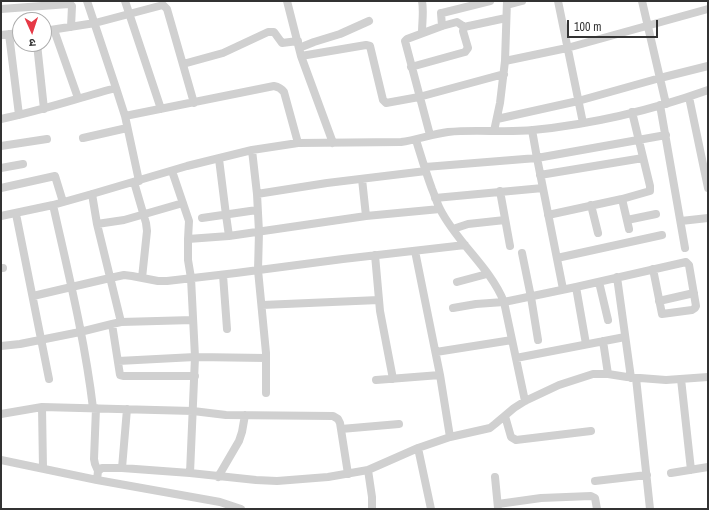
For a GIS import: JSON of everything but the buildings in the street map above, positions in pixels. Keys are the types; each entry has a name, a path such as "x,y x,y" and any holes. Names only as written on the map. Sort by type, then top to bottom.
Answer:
{"street":[{"path":"87,1 128,128 147,231 142,278"},
{"path":"126,1 161,109"},
{"path":"287,1 299,48 333,143"},
{"path":"422,1 422,33"},
{"path":"442,26 441,13 490,1"},
{"path":"494,131 504,74 507,3 522,1"},
{"path":"558,1 583,123"},
{"path":"642,1 660,78 666,134 686,248"},
{"path":"1,9 70,4 72,6 71,27"},
{"path":"78,98 54,30 95,23 165,6 194,103"},
{"path":"505,61 567,48 708,9"},
{"path":"464,28 467,26 506,18"},
{"path":"299,48 340,34 369,21"},
{"path":"411,67 465,52 468,48 463,31 464,28 457,22 422,33 405,41 411,67 430,135"},
{"path":"182,64 222,53 268,32 274,32 282,43 299,48 369,45 371,47 383,100 384,102 388,103 419,97 504,74"},
{"path":"5,34 19,115"},
{"path":"38,52 44,109"},
{"path":"497,119 578,101 708,66"},
{"path":"125,116 278,86 284,92 298,143"},
{"path":"1,119 44,109 116,88"},
{"path":"1,216 53,205 252,150 298,143 392,142 416,140 430,135 448,132 532,130 583,123 632,112 689,97 708,90"},
{"path":"689,97 708,188"},
{"path":"548,215 622,199 650,191 632,112"},
{"path":"83,138 128,128"},
{"path":"532,130 563,289"},
{"path":"257,194 425,169 537,158 666,134"},
{"path":"1,146 47,139"},
{"path":"416,140 440,209 453,229 496,286 504,302 525,401"},
{"path":"252,150 257,194 259,232 258,270 266,358 266,393"},
{"path":"540,175 643,158"},
{"path":"219,159 229,236"},
{"path":"1,168 23,164"},
{"path":"172,171 189,221 188,260 191,278 195,357 190,473"},
{"path":"1,188 55,176 63,202"},
{"path":"362,179 366,216"},
{"path":"435,198 543,188"},
{"path":"500,192 510,246"},
{"path":"92,194 97,224 121,322"},
{"path":"622,199 628,225 656,214"},
{"path":"97,224 124,220 183,204"},
{"path":"53,205 90,383 94,408 94,464 98,471 97,480"},
{"path":"591,205 598,233"},
{"path":"188,239 229,236 366,216 440,209"},
{"path":"202,218 257,210"},
{"path":"16,214 49,379"},
{"path":"681,222 708,218"},
{"path":"453,229 468,224 505,220"},
{"path":"557,258 662,235"},
{"path":"33,296 128,275 162,281 223,275 343,258 465,245"},
{"path":"415,251 436,352 450,437"},
{"path":"522,253 538,340"},
{"path":"375,255 380,311 393,379"},
{"path":"453,308 531,297 563,289 599,282 617,277 653,269 686,262 689,265 696,306 695,308 692,310 662,314 653,269"},
{"path":"456,282 487,274"},
{"path":"223,275 227,329"},
{"path":"617,277 647,475 650,509"},
{"path":"599,282 608,320"},
{"path":"576,287 586,344"},
{"path":"659,301 694,294"},
{"path":"262,305 379,300"},
{"path":"1,346 20,344 80,332 121,322 193,320"},
{"path":"112,324 119,373 122,376 195,376"},
{"path":"516,358 625,337"},
{"path":"436,352 512,340"},
{"path":"603,341 608,374"},
{"path":"118,361 195,357 266,358"},
{"path":"98,471 102,468 122,468 277,481 348,474 368,470 418,448 450,437 490,428 525,401 560,384 593,374 608,374 633,378 666,380 708,377"},
{"path":"376,380 440,375"},
{"path":"681,379 691,470"},
{"path":"42,407 43,468"},
{"path":"1,414 42,407 193,410 220,414 245,415 333,416 338,419 340,423 348,474"},
{"path":"122,468 127,409"},
{"path":"218,477 239,441 245,415"},
{"path":"505,416 511,437 516,440 591,431"},
{"path":"341,429 399,424"},
{"path":"418,448 431,509"},
{"path":"1,460 241,509"},
{"path":"671,473 708,467"},
{"path":"368,470 372,497 372,509"},
{"path":"595,481 647,475"},
{"path":"495,477 498,507 541,498 592,496 594,498 596,509"}]}
